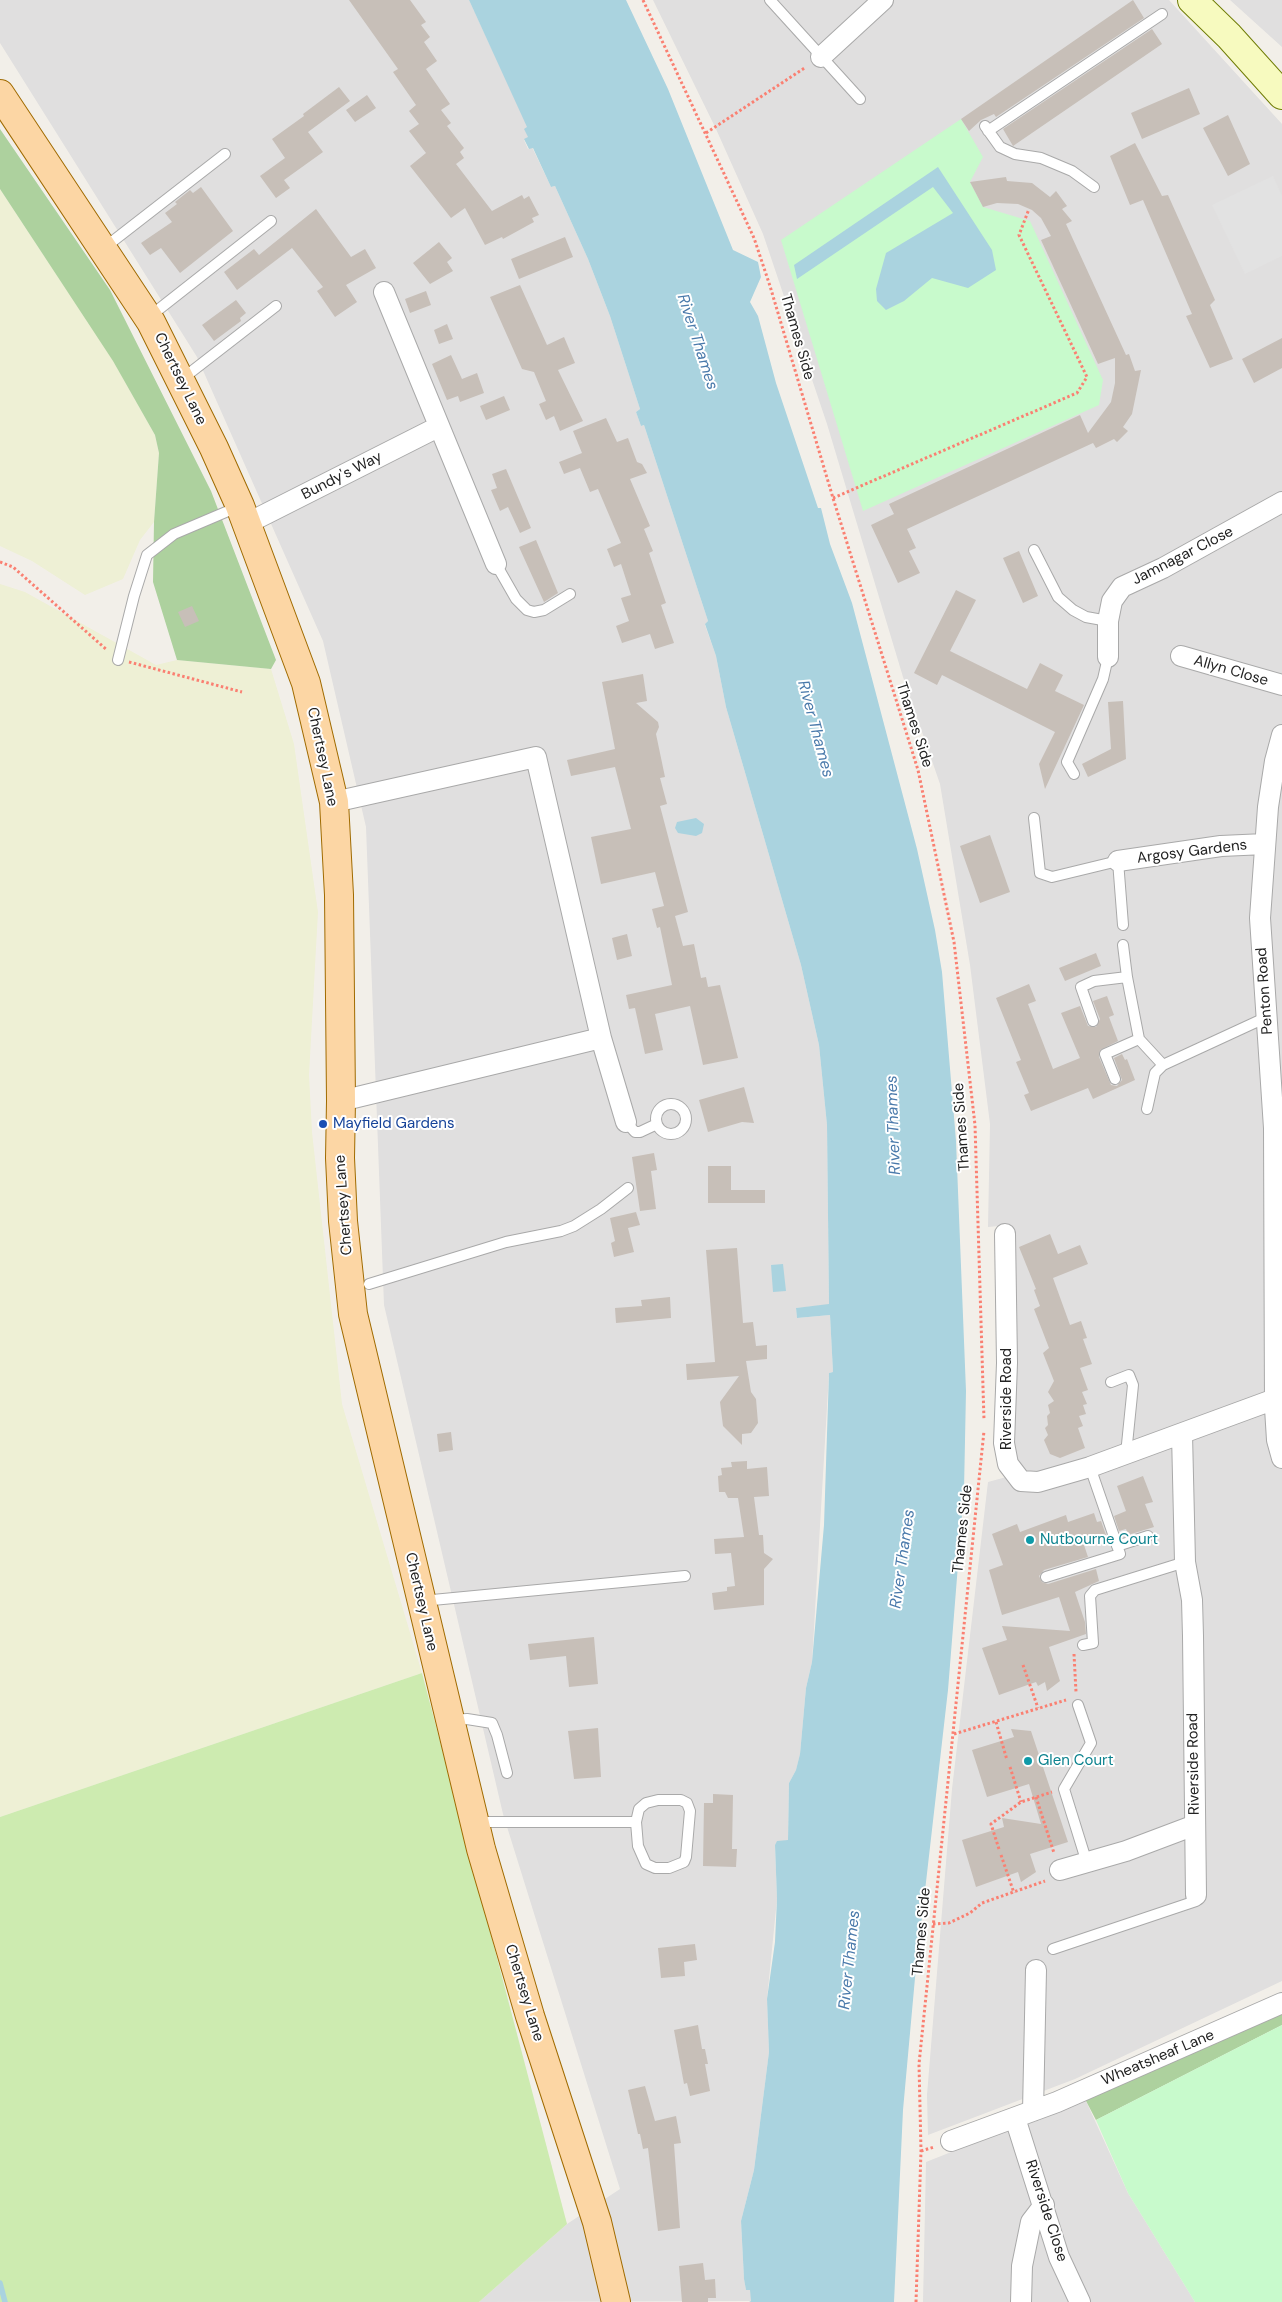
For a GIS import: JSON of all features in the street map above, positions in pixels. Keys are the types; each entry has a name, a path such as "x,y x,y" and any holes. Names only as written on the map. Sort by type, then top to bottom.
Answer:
{"main road":[{"path":"1192,0 1229,36 1282,94"},
{"name":"Chertsey Lane","path":"0,94 148,317 181,380 243,515 306,683 334,802 339,895 340,1158 343,1221 353,1314 474,1822 530,2016 597,2222 616,2302"}],"street":[{"path":"821,57 883,0"},
{"path":"384,292 496,564"},
{"name":"Bundy's Way","path":"243,515 438,427"},
{"name":"Jamnagar Close","path":"1108,657 1108,621 1112,601 1122,587 1163,568 1282,502"},
{"name":"Allyn Close","path":"1181,656 1282,685"},
{"name":"Penton Road","path":"1282,735 1274,770 1265,844 1260,918 1274,1128 1275,1399 1277,1440 1282,1458"},
{"path":"334,802 536,757 601,1038 626,1122"},
{"name":"Argosy Gardens","path":"1118,861 1221,846 1265,844"},
{"path":"341,1102 601,1038"},
{"name":"Riverside Road","path":"1005,1234 1007,1363 1004,1443 1008,1464 1021,1481 1038,1482 1090,1467 1275,1399"},
{"name":"Riverside Road","path":"1182,1434 1185,1562 1192,1600 1196,1895"},
{"name":"Riverside Road","path":"1060,1870 1126,1851 1195,1825"},
{"name":"Riverside Close","path":"1036,1970 1024,2114 1044,2205 1059,2257 1080,2302"},
{"name":"Wheatsheaf Lane","path":"1024,2114 1213,2035 1282,2003"},
{"path":"951,2141 1024,2114"},
{"path":"1021,2302 1022,2266 1032,2222 1044,2205"}],"lane":[{"path":"770,0 860,99"},
{"path":"1094,186 1072,171 1041,158 1015,154 1000,147 987,129 1162,14"},
{"path":"104,248 225,154"},
{"path":"148,317 271,221"},
{"path":"181,380 276,306"},
{"path":"118,660 134,596 147,555 174,534 243,515"},
{"path":"1034,550 1058,597 1073,610 1086,617 1108,621"},
{"path":"496,564 516,600 527,610 534,612 544,610 570,594"},
{"path":"1074,774 1068,762 1103,679 1108,657"},
{"path":"1034,818 1040,873 1052,877 1118,861 1123,925"},
{"path":"1124,945 1127,977 1139,1039 1163,1065"},
{"path":"1093,1021 1081,987 1094,981 1127,977"},
{"path":"1147,1109 1155,1073 1163,1065 1267,1017"},
{"path":"1115,1079 1105,1054 1139,1039"},
{"path":"626,1122 634,1132 649,1129 657,1124"},
{"path":"369,1284 506,1242 561,1231 574,1226 601,1209 628,1188"},
{"path":"1111,1382 1129,1375 1133,1385 1126,1454"},
{"path":"1046,1577 1120,1554 1090,1467"},
{"path":"1117,1546 1148,1536"},
{"path":"1083,1645 1093,1643 1090,1596 1094,1590 1185,1562"},
{"path":"421,1601 685,1576"},
{"path":"1077,1700 1091,1743 1064,1789 1087,1863"},
{"path":"449,1720 467,1719 492,1722 507,1773"},
{"path":"670,1799 681,1800 687,1803 690,1811 684,1862 669,1868 655,1868 646,1864 638,1846 636,1822 640,1809 646,1803 670,1799"},
{"path":"474,1822 636,1822"},
{"path":"1053,1949 1196,1901 1196,1895"}],"path":[{"name":"Thames Side","path":"643,0 754,238 770,286 833,498 918,770 954,942 975,1125 984,1426 920,2064 921,2142 916,2302"},
{"path":"706,133 821,57"},
{"path":"833,498 1077,393 1087,377 1019,235 1029,209"},
{"path":"954,1734 1038,1708 1077,1700 1074,1648 1083,1645"},
{"path":"1023,1665 1038,1708"},
{"path":"996,1722 1007,1760"},
{"path":"1010,1766 1021,1802"},
{"path":"999,1850 991,1824 1021,1802 1064,1789"},
{"path":"933,1924 949,1923 970,1913 982,1903 1040,1885 1060,1870 1036,1797"},
{"path":"1001,1855 1014,1893"}],"shaded area":[{"path":"0,0 469,0 528,127 528,138 524,140 528,149 532,147 551,187 555,186 588,259 610,316 640,409 636,412 641,426 644,425 708,621 705,625 716,656 726,707 801,965 819,1045 827,1125 829,1305 796,1308 797,1318 830,1315 833,1372 829,1373 812,1662 806,1688 800,1754 796,1770 789,1783 788,1840 775,1845 777,1899 767,1999 769,2052 754,2170 741,2221 744,2279 746,2290 750,2289 752,2301 479,2302 567,2224 620,2189 503,1814 384,1305 366,827 323,641 197,357 0,43"},
{"path":"653,0 1169,0 1282,124 1282,1981 1075,2079 928,2135 927,2095 952,1789 988,1482 1021,1473 1011,1459 1009,1225 988,1227 990,1124 970,965 940,784 903,677 827,424 763,234 716,129"},
{"path":"1230,0 1282,0 1282,47"},
{"path":"1273,176 1282,196 1282,256 1245,274 1212,205"},
{"path":"1085,2099 1128,2193 1195,2302 923,2302 926,2162"}],"green space":[{"path":"961,119 983,157 970,182 983,207 1030,221 1103,380 1099,405 863,511 781,240"},
{"path":"0,129 110,290 211,491 276,660 271,669 177,660 153,582 154,522 159,453 155,435 113,361 0,189"},
{"path":"0,189 111,357 155,435 159,453 154,522 140,540 123,579 85,595 32,561 0,546"},
{"path":"0,584 25,592 156,665 177,660 271,669 294,744 318,912 309,1075 312,1132 342,1404 422,1673 0,1817"},
{"path":"422,1673 567,2224 479,2302 0,2302 0,1817"},
{"path":"1282,2014 1282,2025 1096,2120 1085,2099"},
{"path":"1282,2025 1282,2302 1195,2302 1128,2193 1096,2120"}],"water":[{"name":"River Thames","path":"469,0 626,0 668,89 733,250 758,262 761,277 750,302 758,316 776,383 818,508 821,508 830,544 852,603 917,849 935,930 942,972 956,1141 966,1391 964,1490 948,1690 915,1978 903,2110 894,2302 749,2302 751,2301 750,2290 746,2290 744,2279 741,2221 754,2170 769,2052 767,1999 775,1942 777,1899 775,1845 777,1841 788,1840 789,1783 796,1770 800,1754 806,1688 812,1662 824,1525 829,1373 833,1372 830,1315 797,1318 796,1308 829,1304 827,1125 819,1045 801,965 726,707 716,656 705,624 708,621 644,425 641,426 636,412 640,409 610,316 588,259 555,186 551,187 533,148 529,149 524,139 528,137 524,129 527,127"},
{"path":"938,167 992,250 996,270 968,288 932,278 904,301 886,310 877,301 876,289 886,253 953,213 933,187 797,279 794,265"},
{"path":"696,818 704,824 702,833 696,836 678,833 675,828 677,822"},
{"path":"783,1264 786,1291 773,1292 771,1265"}],"building":[{"path":"349,0 410,0 426,22 421,25 430,37 424,42 437,61 426,69 450,104 441,110 451,123 447,126 464,148 460,152 464,158 456,164 492,211 522,195 524,199 529,196 539,215 532,218 534,222 503,239 502,237 485,245 465,208 451,218 410,166 426,153 409,131 419,124 409,111 416,105 393,72 398,69"},
{"path":"1133,0 1144,18 996,117 994,114 981,120 969,131 961,119"},
{"path":"1152,29 1162,44 1013,146 1003,129"},
{"path":"339,87 350,101 308,132 323,152 284,180 290,188 276,198 260,176 285,158 272,139"},
{"path":"1189,88 1200,114 1142,139 1131,113"},
{"path":"367,95 376,108 355,122 346,110"},
{"path":"1228,115 1250,164 1228,176 1203,128"},
{"path":"1135,143 1162,196 1168,195 1215,300 1210,305 1233,359 1210,368 1186,316 1192,314 1143,200 1130,205 1110,156"},
{"path":"1006,177 1007,181 1032,183 1050,197 1056,191 1067,206 1062,209 1072,221 1066,224 1126,355 1129,354 1135,371 1141,370 1132,414 1123,427 1128,431 1117,442 1114,439 1096,448 1093,443 907,529 916,548 909,551 920,573 898,583 871,525 894,514 889,504 1080,415 1088,433 1111,402 1115,383 1115,358 1098,364 1041,240 1051,236 1041,218 1032,210 1018,204 997,203 983,207 970,182"},
{"path":"201,187 233,231 180,273 161,248 150,255 141,243 172,222 165,213 177,204 175,202 190,190 193,193"},
{"path":"316,209 351,257 365,249 376,268 346,285 357,302 335,317 317,291 323,287 292,248 237,290 224,272 254,249 259,255"},
{"path":"565,237 573,257 519,279 511,259"},
{"path":"439,242 452,258 447,262 453,271 430,284 413,263"},
{"path":"520,285 547,345 564,337 575,363 558,370 583,421 560,431 554,416 546,420 539,404 546,401 534,372 522,369 490,297"},
{"path":"426,291 431,305 410,313 405,299"},
{"path":"236,300 246,313 240,318 241,321 214,341 202,325"},
{"path":"447,324 453,339 439,344 434,330"},
{"path":"1282,338 1282,368 1254,383 1242,359"},
{"path":"451,355 462,379 477,373 484,393 460,402 458,396 447,400 432,364"},
{"path":"504,396 510,410 486,420 480,406"},
{"path":"606,418 617,442 628,438 637,462 642,464 647,473 630,479 650,526 644,529 653,551 649,553 666,603 661,605 674,643 655,649 650,634 622,643 616,626 629,621 621,598 631,595 621,564 614,567 607,549 621,543 598,489 590,492 580,468 564,474 559,462 582,453 573,431"},
{"path":"506,469 531,528 520,533 508,507 500,511 491,490 497,488 492,474"},
{"path":"536,540 558,593 544,602 519,547"},
{"path":"1019,551 1038,596 1023,603 1003,558"},
{"path":"956,590 976,600 950,651 1027,689 1040,663 1063,675 1055,691 1084,705 1045,789 1039,764 1055,732 942,675 937,685 914,673"},
{"path":"192,606 199,621 185,627 178,612"},
{"path":"643,674 647,701 636,703 658,722 659,727 656,734 665,777 660,778 667,804 660,806 688,912 675,916 683,946 694,944 701,978 706,977 708,987 720,985 738,1058 703,1065 690,1006 655,1014 663,1050 645,1054 635,1008 629,1009 626,995 672,985 660,927 657,928 652,909 664,906 655,872 601,884 591,837 631,829 615,767 571,776 567,760 615,749 602,682"},
{"path":"1123,701 1126,759 1088,777 1082,764 1111,749 1108,702"},
{"path":"990,835 1010,892 980,903 960,846"},
{"path":"627,934 632,956 617,960 612,938"},
{"path":"1096,953 1101,966 1065,981 1059,968"},
{"path":"1029,984 1036,1001 1028,1004 1053,1069 1080,1058 1061,1013 1080,1006 1088,1026 1096,1027 1100,1019 1093,1001 1107,996 1114,1015 1109,1017 1118,1041 1100,1050 1099,1057 1111,1085 1117,1086 1122,1080 1114,1058 1122,1054 1125,1060 1127,1059 1135,1080 1093,1099 1088,1088 1031,1111 1024,1095 1029,1093 1016,1062 1021,1060 996,998"},
{"path":"744,1087 754,1123 742,1122 708,1132 699,1100"},
{"path":"654,1153 657,1170 651,1171 656,1209 640,1211 632,1157"},
{"path":"708,1166 731,1166 731,1190 765,1190 765,1203 708,1203"},
{"path":"636,1212 640,1225 628,1228 634,1252 614,1257 611,1243 615,1241 610,1218"},
{"path":"1050,1234 1058,1254 1080,1245 1088,1264 1053,1278 1070,1325 1081,1321 1087,1338 1083,1339 1092,1364 1080,1368 1088,1390 1082,1392 1087,1404 1083,1405 1086,1414 1079,1416 1083,1426 1078,1428 1085,1448 1060,1458 1050,1454 1044,1440 1048,1435 1045,1428 1048,1425 1047,1416 1050,1413 1048,1405 1054,1401 1048,1392 1054,1381 1043,1353 1049,1348 1034,1309 1040,1306 1034,1290 1036,1289 1019,1247"},
{"path":"737,1248 743,1323 753,1322 756,1346 767,1345 767,1359 746,1361 751,1392 756,1399 758,1423 751,1433 742,1434 742,1445 723,1426 720,1402 739,1376 687,1380 686,1364 715,1362 706,1250"},
{"path":"670,1297 671,1318 616,1323 615,1308 642,1306 641,1300"},
{"path":"451,1432 453,1450 439,1452 437,1434"},
{"path":"747,1461 747,1469 767,1467 769,1496 754,1497 759,1535 763,1535 764,1553 773,1559 764,1569 764,1605 714,1610 712,1593 727,1591 727,1587 735,1586 731,1553 715,1554 714,1539 744,1537 738,1498 728,1498 725,1492 719,1492 718,1476 722,1475 721,1468 732,1467 731,1462"},
{"path":"1143,1476 1153,1502 1145,1504 1154,1527 1128,1535 1126,1529 1119,1531 1114,1516 1126,1511 1117,1486"},
{"path":"1094,1513 1097,1522 1101,1521 1106,1535 1083,1542 1088,1557 1044,1570 1039,1576 1042,1582 1048,1584 1096,1569 1099,1581 1075,1592 1085,1622 1086,1634 1049,1647 1060,1681 1047,1691 1045,1682 1038,1686 1036,1682 999,1695 982,1648 1007,1640 1002,1626 1070,1631 1059,1597 1002,1615 989,1570 1003,1565 992,1534 1017,1524 1020,1532 1066,1515 1068,1522"},
{"path":"594,1637 598,1684 569,1687 566,1656 530,1660 528,1644"},
{"path":"598,1728 601,1777 574,1779 568,1731"},
{"path":"1011,1729 1031,1731 1068,1842 1030,1854 1036,1872 1021,1882 1018,1872 976,1887 962,1840 1004,1827 1002,1818 1041,1824 1029,1784 987,1797 972,1750 1014,1737"},
{"path":"713,1794 733,1795 732,1849 737,1849 736,1867 703,1866 704,1803 713,1803"},
{"path":"695,1944 697,1960 684,1962 685,1976 661,1978 658,1948"},
{"path":"698,2025 702,2049 705,2049 708,2064 705,2064 710,2091 690,2096 687,2083 684,2084 674,2030"},
{"path":"645,2086 655,2121 676,2116 681,2143 674,2144 680,2228 658,2231 648,2148 643,2149 628,2090"},
{"path":"703,2263 705,2280 715,2279 716,2298 708,2298 708,2302 682,2302 679,2266"}],"waterway":[{"path":"0,2283 5,2302"}],"place":[{"name":"Mayfield Gardens","path":"323,1124"},
{"name":"Nutbourne Court","path":"1030,1540"},
{"name":"Glen Court","path":"1028,1761"}]}
